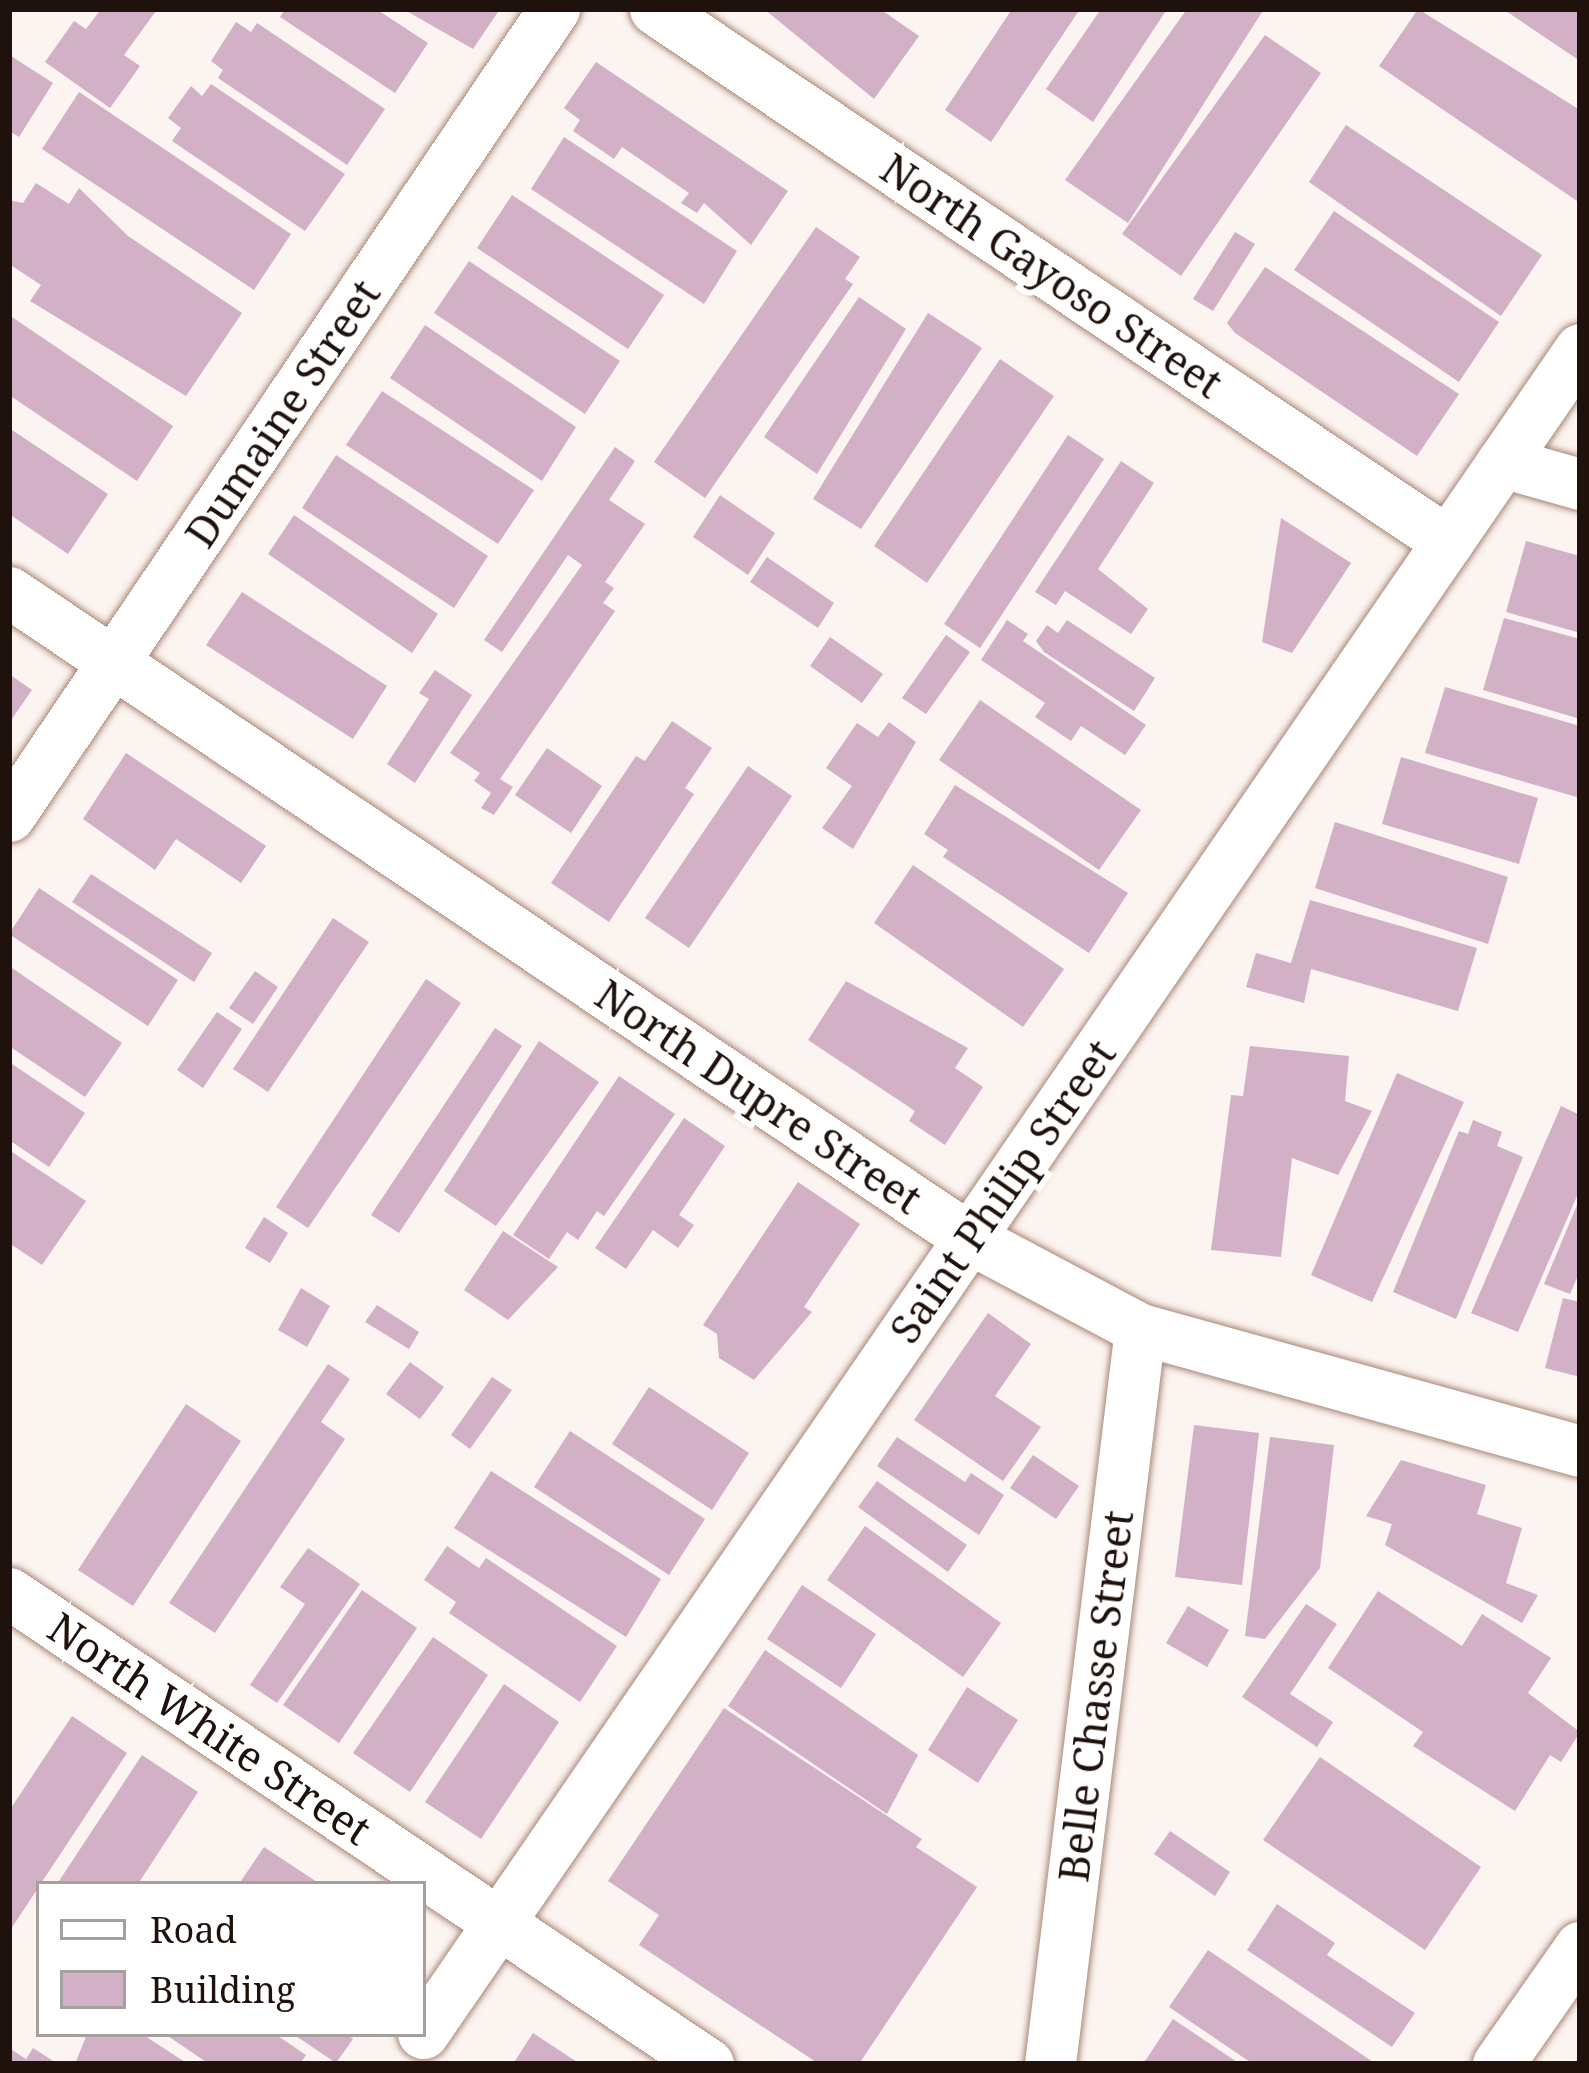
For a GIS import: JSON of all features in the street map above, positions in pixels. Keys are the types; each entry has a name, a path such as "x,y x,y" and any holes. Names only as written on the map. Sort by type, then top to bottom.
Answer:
{"street":[{"name":"Dumaine Street","path":"9,816 554,9"},
{"name":"North Gayoso Street","path":"655,9 1448,542"},
{"name":"Saint Philip Street","path":"426,2029 1580,349"},
{"path":"1502,462 1580,484"},
{"name":"North Dupre Street","path":"9,592 969,1238 1140,1329 1580,1451"},
{"name":"Belle Chasse Street","path":"1050,2064 1140,1329"},
{"name":"North White Street","path":"9,1593 709,2064"},
{"path":"1498,2064 1580,1947"},
{"name":"Saint Philip Street","path":"402,2064 420,2037"}],"building":[{"path":"101,9 156,11 124,55 140,66 110,108 45,62 74,21 86,29"},
{"path":"285,9 376,9 428,43 395,93 280,17"},
{"path":"403,9 500,9 473,49"},
{"path":"764,9 880,9 919,36 874,99"},
{"path":"1012,9 1080,9 991,142 945,110"},
{"path":"1101,9 1167,9 1093,122 1046,89"},
{"path":"1187,9 1262,12 1128,223 1065,180"},
{"path":"1418,9 1580,110 1580,203 1379,66"},
{"path":"1503,9 1580,9 1580,61"},
{"path":"236,22 251,32 257,23 385,109 347,165 218,78 223,70 211,61"},
{"path":"1265,35 1321,73 1181,276 1122,234"},
{"path":"11,56 53,83 19,137 9,131"},
{"path":"596,62 788,191 751,245 704,203 697,213 681,203 689,193 622,147 614,159 573,131 580,120 564,108"},
{"path":"211,84 345,174 305,231 172,141 181,128 168,118 191,86 202,96"},
{"path":"79,92 291,234 254,290 42,149"},
{"path":"1346,125 1542,255 1501,316 1309,182"},
{"path":"564,137 737,251 704,304 531,189"},
{"path":"36,183 69,204 79,188 128,236 242,313 186,396 30,301 41,285 9,264 9,200 23,203"},
{"path":"512,195 664,295 628,349 477,248"},
{"path":"1334,211 1499,322 1459,382 1294,270"},
{"path":"816,227 860,257 845,279 853,284 705,498 654,462"},
{"path":"1235,232 1255,244 1213,311 1193,299"},
{"path":"469,261 620,361 585,414 434,313"},
{"path":"1265,267 1459,394 1417,456 1235,333 1227,323"},
{"path":"859,297 906,329 817,474 764,437"},
{"path":"928,313 982,348 861,529 813,499"},
{"path":"9,315 173,426 137,481 9,395"},
{"path":"425,325 576,427 542,481 390,378"},
{"path":"1000,359 1054,396 927,583 874,546"},
{"path":"382,391 534,490 498,544 346,445"},
{"path":"9,428 108,494 68,554 9,514"},
{"path":"1068,435 1104,459 980,648 944,624"},
{"path":"615,447 635,461 609,500 645,524 605,582 614,588 603,603 615,611 500,779 513,787 494,815 481,808 491,793 474,781 480,773 450,753 582,565 568,555 502,652 484,640"},
{"path":"336,455 488,556 454,608 302,508"},
{"path":"1121,461 1154,483 1098,569 1148,609 1131,634 1065,591 1056,605 1035,592"},
{"path":"720,495 775,533 748,575 693,537"},
{"path":"294,515 438,614 412,653 268,554"},
{"path":"1281,518 1351,563 1292,653 1262,642"},
{"path":"1526,541 1580,556 1580,633 1506,612"},
{"path":"767,557 834,603 818,628 750,582"},
{"path":"242,592 387,686 353,739 206,645"},
{"path":"1504,618 1580,639 1580,719 1483,690"},
{"path":"1007,620 1028,634 1023,641 1146,725 1125,755 1081,726 1071,741 1035,717 1045,703 981,660"},
{"path":"1067,620 1155,678 1134,711 1044,652 1036,641 1047,625 1058,633"},
{"path":"946,635 970,652 926,714 902,698"},
{"path":"830,637 883,674 862,703 810,666"},
{"path":"435,670 472,695 415,783 387,764 429,699 419,693"},
{"path":"9,674 32,690 9,723"},
{"path":"1445,687 1580,726 1580,798 1425,753"},
{"path":"980,700 1141,810 1099,870 939,760"},
{"path":"672,721 712,748 685,788 694,794 609,922 551,883 636,756 645,761"},
{"path":"889,722 916,742 853,849 822,828 852,786 826,768 857,723 878,737"},
{"path":"547,748 602,786 571,833 515,795"},
{"path":"126,753 266,846 241,883 176,839 155,870 83,819"},
{"path":"1401,757 1538,798 1519,864 1382,824"},
{"path":"748,766 792,796 689,948 645,918"},
{"path":"955,785 1128,893 1089,953 943,857 948,850 924,834"},
{"path":"1335,822 1508,877 1488,944 1315,888"},
{"path":"913,865 1064,969 1023,1027 874,923"},
{"path":"91,874 212,953 194,982 72,902"},
{"path":"39,888 178,980 148,1026 9,934"},
{"path":"1310,900 1477,948 1458,1011 1311,969 1304,1003 1246,987 1256,953 1291,963"},
{"path":"333,918 369,942 268,1092 233,1069"},
{"path":"9,966 122,1043 85,1097 9,1046"},
{"path":"255,971 278,987 253,1024 229,1008"},
{"path":"426,979 461,1003 308,1228 276,1207"},
{"path":"846,981 968,1048 955,1068 983,1087 945,1145 909,1121 915,1111 808,1040"},
{"path":"217,1012 242,1029 203,1088 177,1070"},
{"path":"495,1028 522,1046 399,1233 371,1215"},
{"path":"539,1041 599,1082 496,1226 444,1191"},
{"path":"1250,1046 1349,1056 1345,1101 1372,1111 1338,1175 1292,1158 1281,1257 1211,1250 1231,1095 1243,1096"},
{"path":"9,1062 85,1113 49,1167 9,1140"},
{"path":"1397,1073 1464,1102 1372,1302 1311,1275"},
{"path":"619,1076 675,1114 604,1216 597,1211 578,1240 567,1232 549,1259 513,1235"},
{"path":"1561,1106 1580,1115 1580,1189 1518,1332 1471,1313"},
{"path":"684,1118 725,1146 679,1215 694,1225 678,1248 653,1230 626,1269 595,1248"},
{"path":"1473,1120 1502,1132 1497,1146 1523,1157 1456,1319 1393,1292 1459,1131 1468,1134"},
{"path":"9,1150 86,1201 42,1265 9,1243"},
{"path":"798,1182 860,1224 804,1307 812,1312 754,1380 719,1358 717,1334 703,1325"},
{"path":"1580,1198 1580,1271 1570,1294 1544,1284"},
{"path":"264,1217 288,1233 270,1263 245,1248"},
{"path":"503,1231 558,1267 508,1320 464,1290"},
{"path":"301,1288 330,1306 307,1347 278,1330"},
{"path":"1563,1298 1580,1302 1580,1377 1545,1368"},
{"path":"377,1305 419,1332 409,1349 365,1322"},
{"path":"988,1313 1031,1344 995,1396 1041,1427 1003,1481 914,1420"},
{"path":"410,1362 444,1387 420,1419 386,1394"},
{"path":"328,1364 350,1379 321,1422 345,1439 215,1633 169,1603"},
{"path":"492,1377 512,1390 470,1449 451,1435"},
{"path":"649,1387 749,1453 712,1510 612,1444"},
{"path":"186,1404 241,1441 133,1606 78,1570"},
{"path":"1194,1425 1259,1433 1242,1585 1175,1577"},
{"path":"570,1431 705,1519 669,1575 534,1487"},
{"path":"897,1437 965,1482 971,1473 1004,1495 979,1535 877,1466"},
{"path":"1270,1437 1334,1445 1320,1568 1265,1639 1245,1636"},
{"path":"1033,1455 1079,1486 1056,1519 1010,1488"},
{"path":"1401,1460 1486,1485 1477,1514 1522,1528 1506,1583 1538,1595 1522,1623 1385,1545 1392,1524 1366,1516"},
{"path":"491,1471 661,1579 626,1637 454,1528"},
{"path":"877,1481 967,1545 948,1572 858,1507"},
{"path":"865,1526 1001,1623 963,1677 827,1580"},
{"path":"447,1546 479,1568 486,1558 617,1646 580,1702 449,1613 456,1602 424,1580"},
{"path":"308,1548 360,1584 277,1703 250,1685 305,1604 280,1587"},
{"path":"802,1585 876,1634 841,1688 767,1639"},
{"path":"362,1590 417,1628 339,1743 283,1705"},
{"path":"1378,1591 1462,1646 1482,1614 1551,1658 1528,1693 1580,1732 1561,1762 1550,1755 1515,1811 1413,1746 1423,1732 1328,1668"},
{"path":"1306,1604 1337,1624 1290,1694 1333,1722 1317,1747 1242,1697"},
{"path":"1188,1606 1229,1630 1207,1667 1166,1643"},
{"path":"433,1637 488,1675 410,1792 353,1753"},
{"path":"765,1650 918,1755 887,1814 728,1706"},
{"path":"504,1684 559,1722 481,1839 425,1802"},
{"path":"967,1687 1018,1720 978,1783 928,1750"},
{"path":"724,1708 922,1839 916,1847 977,1887 859,2064 819,2064 639,1945 659,1915 608,1881"},
{"path":"72,1716 127,1753 43,1881 36,1881 36,1891 9,1932 9,1811"},
{"path":"142,1755 198,1792 140,1881 59,1881"},
{"path":"1320,1757 1481,1867 1425,1950 1263,1840"},
{"path":"1170,1831 1230,1872 1215,1896 1154,1854"},
{"path":"264,1847 315,1881 241,1881"},
{"path":"1277,1904 1335,1943 1327,1955 1415,2013 1392,2047 1247,1950"},
{"path":"1208,1950 1376,2064 1253,2064 1169,2007"},
{"path":"1173,2019 1240,2064 1143,2064"},
{"path":"533,2033 580,2064 513,2064"},
{"path":"86,2037 147,2037 188,2064 75,2064"},
{"path":"169,2037 279,2037 306,2055 300,2064 209,2064"},
{"path":"297,2037 350,2037 336,2063"},
{"path":"9,2048 26,2059 33,2048 58,2064 9,2064"}]}
